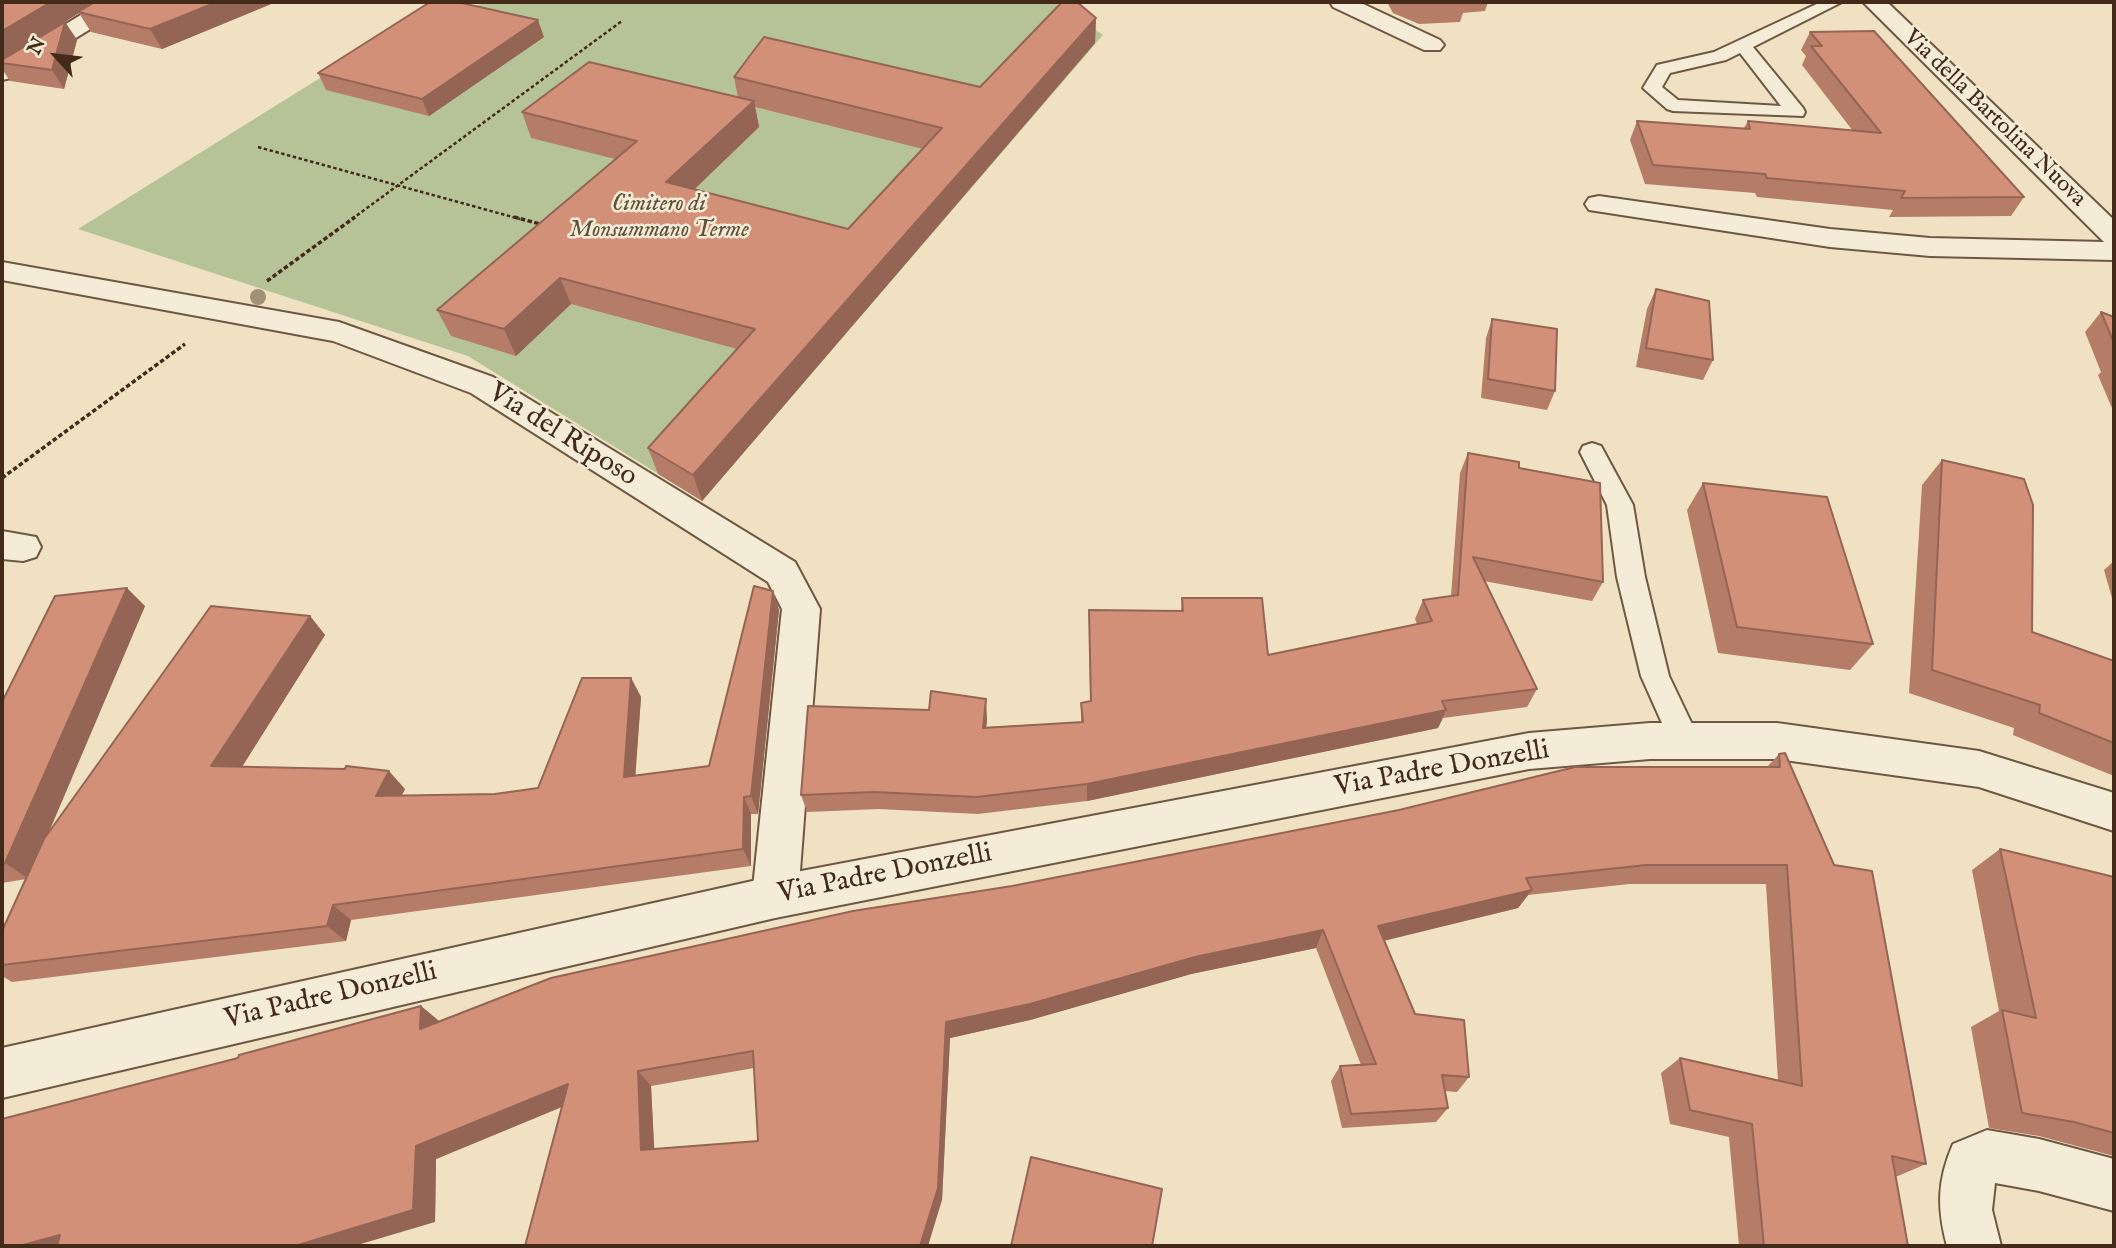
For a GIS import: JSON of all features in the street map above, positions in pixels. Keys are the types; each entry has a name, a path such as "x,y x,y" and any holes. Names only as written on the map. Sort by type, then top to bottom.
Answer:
{"street":[{"path":"2,73 118,2"},
{"path":"1341,2 1432,45"},
{"name":"Via della Bartolina Nuova","path":"1874,2 2114,236"},
{"path":"1600,204 1830,238 1930,247 2114,251"},
{"name":"Via del Riposo","path":"2,271 339,332 482,385 782,572 801,609 775,897"},
{"name":"Via Padre Donzelli","path":"2,1073 775,897 1529,751 1685,741 1777,741 1979,769 2114,812"},
{"path":"1973,1246 1965,1210 1971,1162 1987,1156 2013,1160 2114,1185"}],"lane":[{"path":"1742,46 1796,112 1673,105 1652,88 1663,69 1720,56 1834,2"},
{"path":"1592,452 1620,505 1631,577 1655,676 1685,741"}],"path":[{"path":"258,288 622,21"},
{"path":"258,147 544,225"},
{"path":"2,478 228,312"}],"green space":[{"name":"Cimitero di Monsummano Terme","path":"489,2 1054,2 1103,35 702,501 468,356 78,229 328,73 444,14"}],"building":[{"path":"2,2 51,2 2,31"},
{"path":"95,2 217,2 150,29 78,12"},
{"path":"430,2 457,2 538,20 422,99 318,73"},
{"path":"1062,2 1077,2 1096,18 693,475 648,448 755,329 560,278 504,329 437,310 637,141 522,112 589,62 754,101 666,182 848,229 942,128 734,77 764,37 980,87"},
{"path":"65,22 52,70 2,63 2,60"},
{"path":"1874,31 2024,197 1901,198 1905,191 1767,178 1765,174 1653,165 1637,121 1750,129 1748,121 1881,133 1811,46 1822,46 1810,32"},
{"path":"1656,289 1709,301 1713,360 1646,348"},
{"path":"2101,312 2114,317 2114,343"},
{"path":"1492,319 1557,329 1555,391 1488,379"},
{"path":"1468,453 1519,462 1519,468 1600,483 1603,582 1473,557 1537,689 1442,701 1446,710 1087,784 977,797 874,792 801,795 808,706 929,710 931,691 986,699 983,728 1083,722 1081,703 1091,701 1089,610 1183,611 1182,598 1262,598 1268,655 1432,621 1423,600 1458,595"},
{"path":"1942,460 2024,479 2033,505 2032,632 2114,661 2114,743 2039,713 2040,705 1932,670"},
{"path":"1703,483 1827,497 1873,644 1737,627"},
{"path":"754,586 773,591 751,796 744,797 743,849 333,905 327,926 2,965 2,931 44,839 211,606 310,616 211,766 345,769 346,766 389,771 376,796 495,794 538,788 582,678 631,678 624,777 709,766"},
{"path":"127,588 5,863 2,864 2,702 55,596"},
{"path":"1785,753 1834,865 1872,871 1926,1164 1892,1156 1908,1246 1764,1246 1752,1124 1690,1110 1680,1058 1802,1086 1787,865 1646,865 1526,878 1532,890 1378,926 1415,1014 1464,1020 1469,1077 1442,1075 1448,1108 1351,1114 1340,1066 1376,1064 1323,930 1195,957 1030,1004 946,1022 938,1188 920,1246 525,1246 568,1084 416,1146 413,1210 295,1246 57,1246 60,1235 19,1246 2,1246 2,1119 238,1058 239,1055 421,1006 420,1029 551,978 853,911 1012,886 1399,810 1575,767 1780,767 1779,754","holes":["753,1051 758,1141 641,1150 638,1071"]},
{"path":"2000,849 2114,877 2114,1133 2074,1122 2022,1113 2002,1010 2036,1018"},
{"path":"1031,1157 1162,1189 1152,1246 1011,1246"}]}
